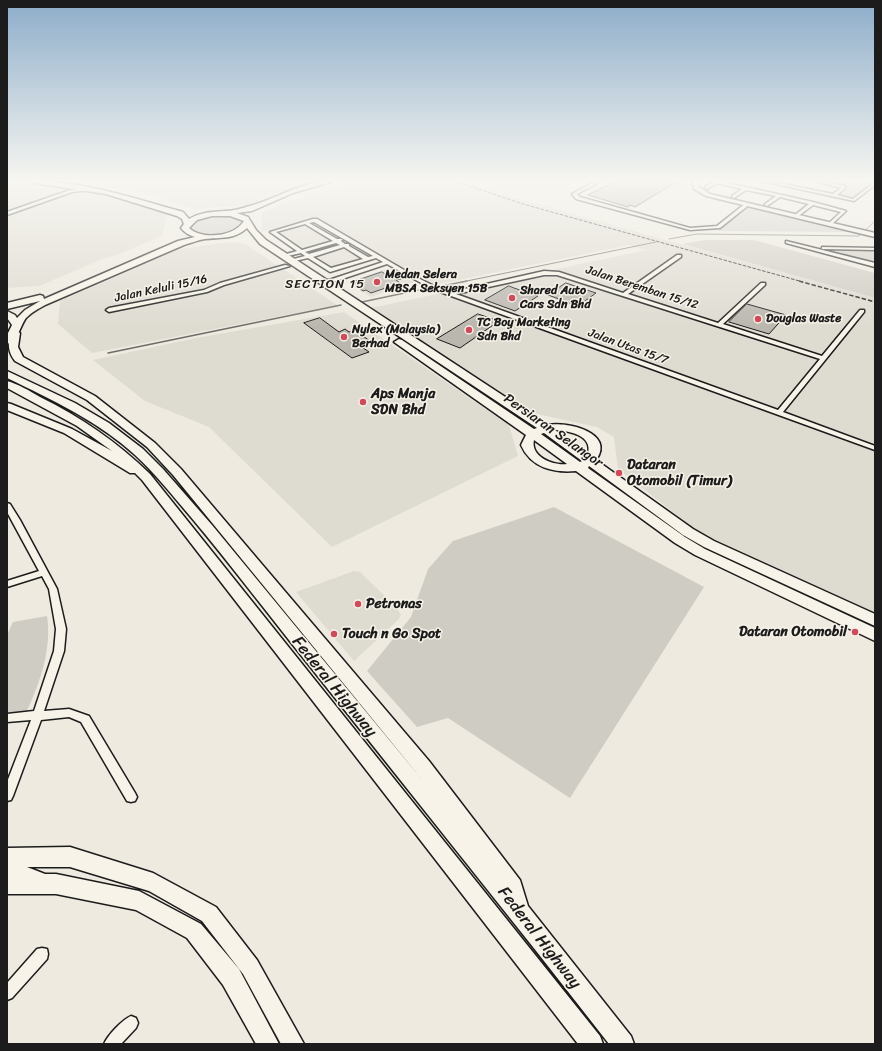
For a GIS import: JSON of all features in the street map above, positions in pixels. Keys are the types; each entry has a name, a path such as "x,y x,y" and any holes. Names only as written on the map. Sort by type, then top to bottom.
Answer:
{"main road":[{"path":"7,306 33,301 49,295 177,241 183,236 185,230"},
{"path":"190,230 198,236 208,237 226,236 240,230"},
{"name":"Persiaran Selangor","path":"253,230 263,242 288,261 680,540 700,552 875,635"},
{"name":"Persiaran Selangor","path":"226,236 245,238 325,283 544,428 698,538 875,620"},
{"path":"13,333 30,309 42,303 181,243 208,237"},
{"path":"7,314 12,317 12,346 14,354 19,360 91,398 151,445 177,472 423,767 513,887 518,910"},
{"name":"Federal Highway","path":"7,374 105,425 139,452 187,504 518,910 623,1044"},
{"name":"Federal Highway","path":"7,384 62,411 93,431 128,458 146,477 592,1044"},
{"path":"7,406 68,431 146,477"},
{"path":"566,427 586,435 596,448 595,454 591,461 578,467 556,468 536,460 530,454 527,447 528,440 533,434 544,428 566,427"},
{"path":"139,452 156,458 177,472"},
{"path":"7,858 70,857 153,883 209,914 250,967 294,1044"},
{"path":"7,872 16,873 48,884"},
{"path":"7,884 56,884 139,901 194,931 231,977 268,1044"}],"street":[{"path":"279,230 272,232 301,252 332,270 377,256"},
{"path":"318,230 367,259"},
{"name":"Jalan Utas 15/7","path":"332,230 429,286 875,448"},
{"path":"855,230 873,234"},
{"path":"288,261 301,252 346,238"},
{"path":"788,242 875,265"},
{"path":"288,261 353,243"},
{"path":"811,248 875,248"},
{"path":"625,294 679,256"},
{"name":"Jalan Keluli 15/16","path":"109,310 205,291 288,261"},
{"path":"325,283 388,262"},
{"name":"Jalan Beremban 15/12","path":"452,294 552,272 822,358"},
{"path":"719,325 763,284"},
{"path":"779,413 862,310"},
{"path":"7,506 11,521 44,572 56,598 61,628 58,651 37,717 7,796"},
{"path":"7,584 44,572"},
{"path":"7,718 37,717 68,713 85,719 131,797"},
{"path":"7,993 42,954"},
{"path":"111,1044 131,1023"}],"shaded area":[{"path":"7,230 164,230 162,236 39,286 7,288"},
{"path":"192,230 238,230 213,236 207,236"},
{"path":"281,230 317,230 365,259 332,270 274,232"},
{"path":"338,230 631,230 875,298 875,613 701,534 618,469 614,437 597,427 523,411 366,309 647,250 629,245 434,285"},
{"path":"844,230 852,232 718,231"},
{"path":"704,240 754,240 875,273 875,298 683,244"},
{"path":"234,242 245,244 337,305 92,353 58,324 60,301 180,249"},
{"path":"825,249 875,249 875,263 826,251"},
{"path":"390,268 414,282 371,297 347,282"},
{"path":"344,312 509,425 518,456 332,547 209,427 145,401 93,360 196,338"},
{"path":"554,507 704,587 570,798 448,718 417,727 367,671 411,617 428,569 453,541"},
{"path":"354,571 360,572 396,607 401,615 398,620 354,661 296,592"},
{"path":"47,616 48,641 44,665 32,700 27,711 7,713 7,635 13,622"}],"building":[{"name":"Medan Selera MBSA Seksyen 15B","path":"382,272 387,275 392,274 401,279 396,280 400,283 371,293 366,290 363,291 356,286 359,285 353,282"},
{"path":"566,283 596,293 578,306 548,295"},
{"name":"Shared Auto Cars Sdn Bhd","path":"509,286 538,296 515,311 485,300"},
{"name":"Douglas Waste","path":"747,304 786,315 769,334 729,322"},
{"name":"TC Boy Marketing Sdn Bhd","path":"478,314 499,321 460,348 437,339"},
{"name":"Nylex (Malaysia) Berhad","path":"320,318 339,332 345,329 349,332 354,330 373,343 362,347 369,352 352,358 304,323"}],"waterway":[{"path":"669,239 697,234 859,236 865,230"},
{"path":"462,282 656,242"},
{"path":"462,282 467,281"},
{"path":"442,286 462,282"},
{"path":"362,302 428,288"},
{"path":"108,353 341,305"}],"railway":[{"path":"617,230 803,282"},
{"path":"799,281 875,302"}],"place":[{"name":"Medan Selera MBSA Seksyen 15B","path":"377,282"},
{"name":"Shared Auto Cars Sdn Bhd","path":"512,298"},
{"name":"Douglas Waste","path":"758,319"},
{"name":"TC Boy Marketing Sdn Bhd","path":"469,330"},
{"name":"Nylex (Malaysia) Berhad","path":"344,337"},
{"name":"Aps Manja SDN Bhd","path":"363,402"},
{"name":"Dataran Otomobil (Timur)","path":"619,473"},
{"name":"Petronas","path":"358,604"},
{"name":"Dataran Otomobil","path":"855,632"},
{"name":"Touch n Go Spot","path":"334,634"}],"district":[{"name":"SECTION 15","path":"325,285"}]}
